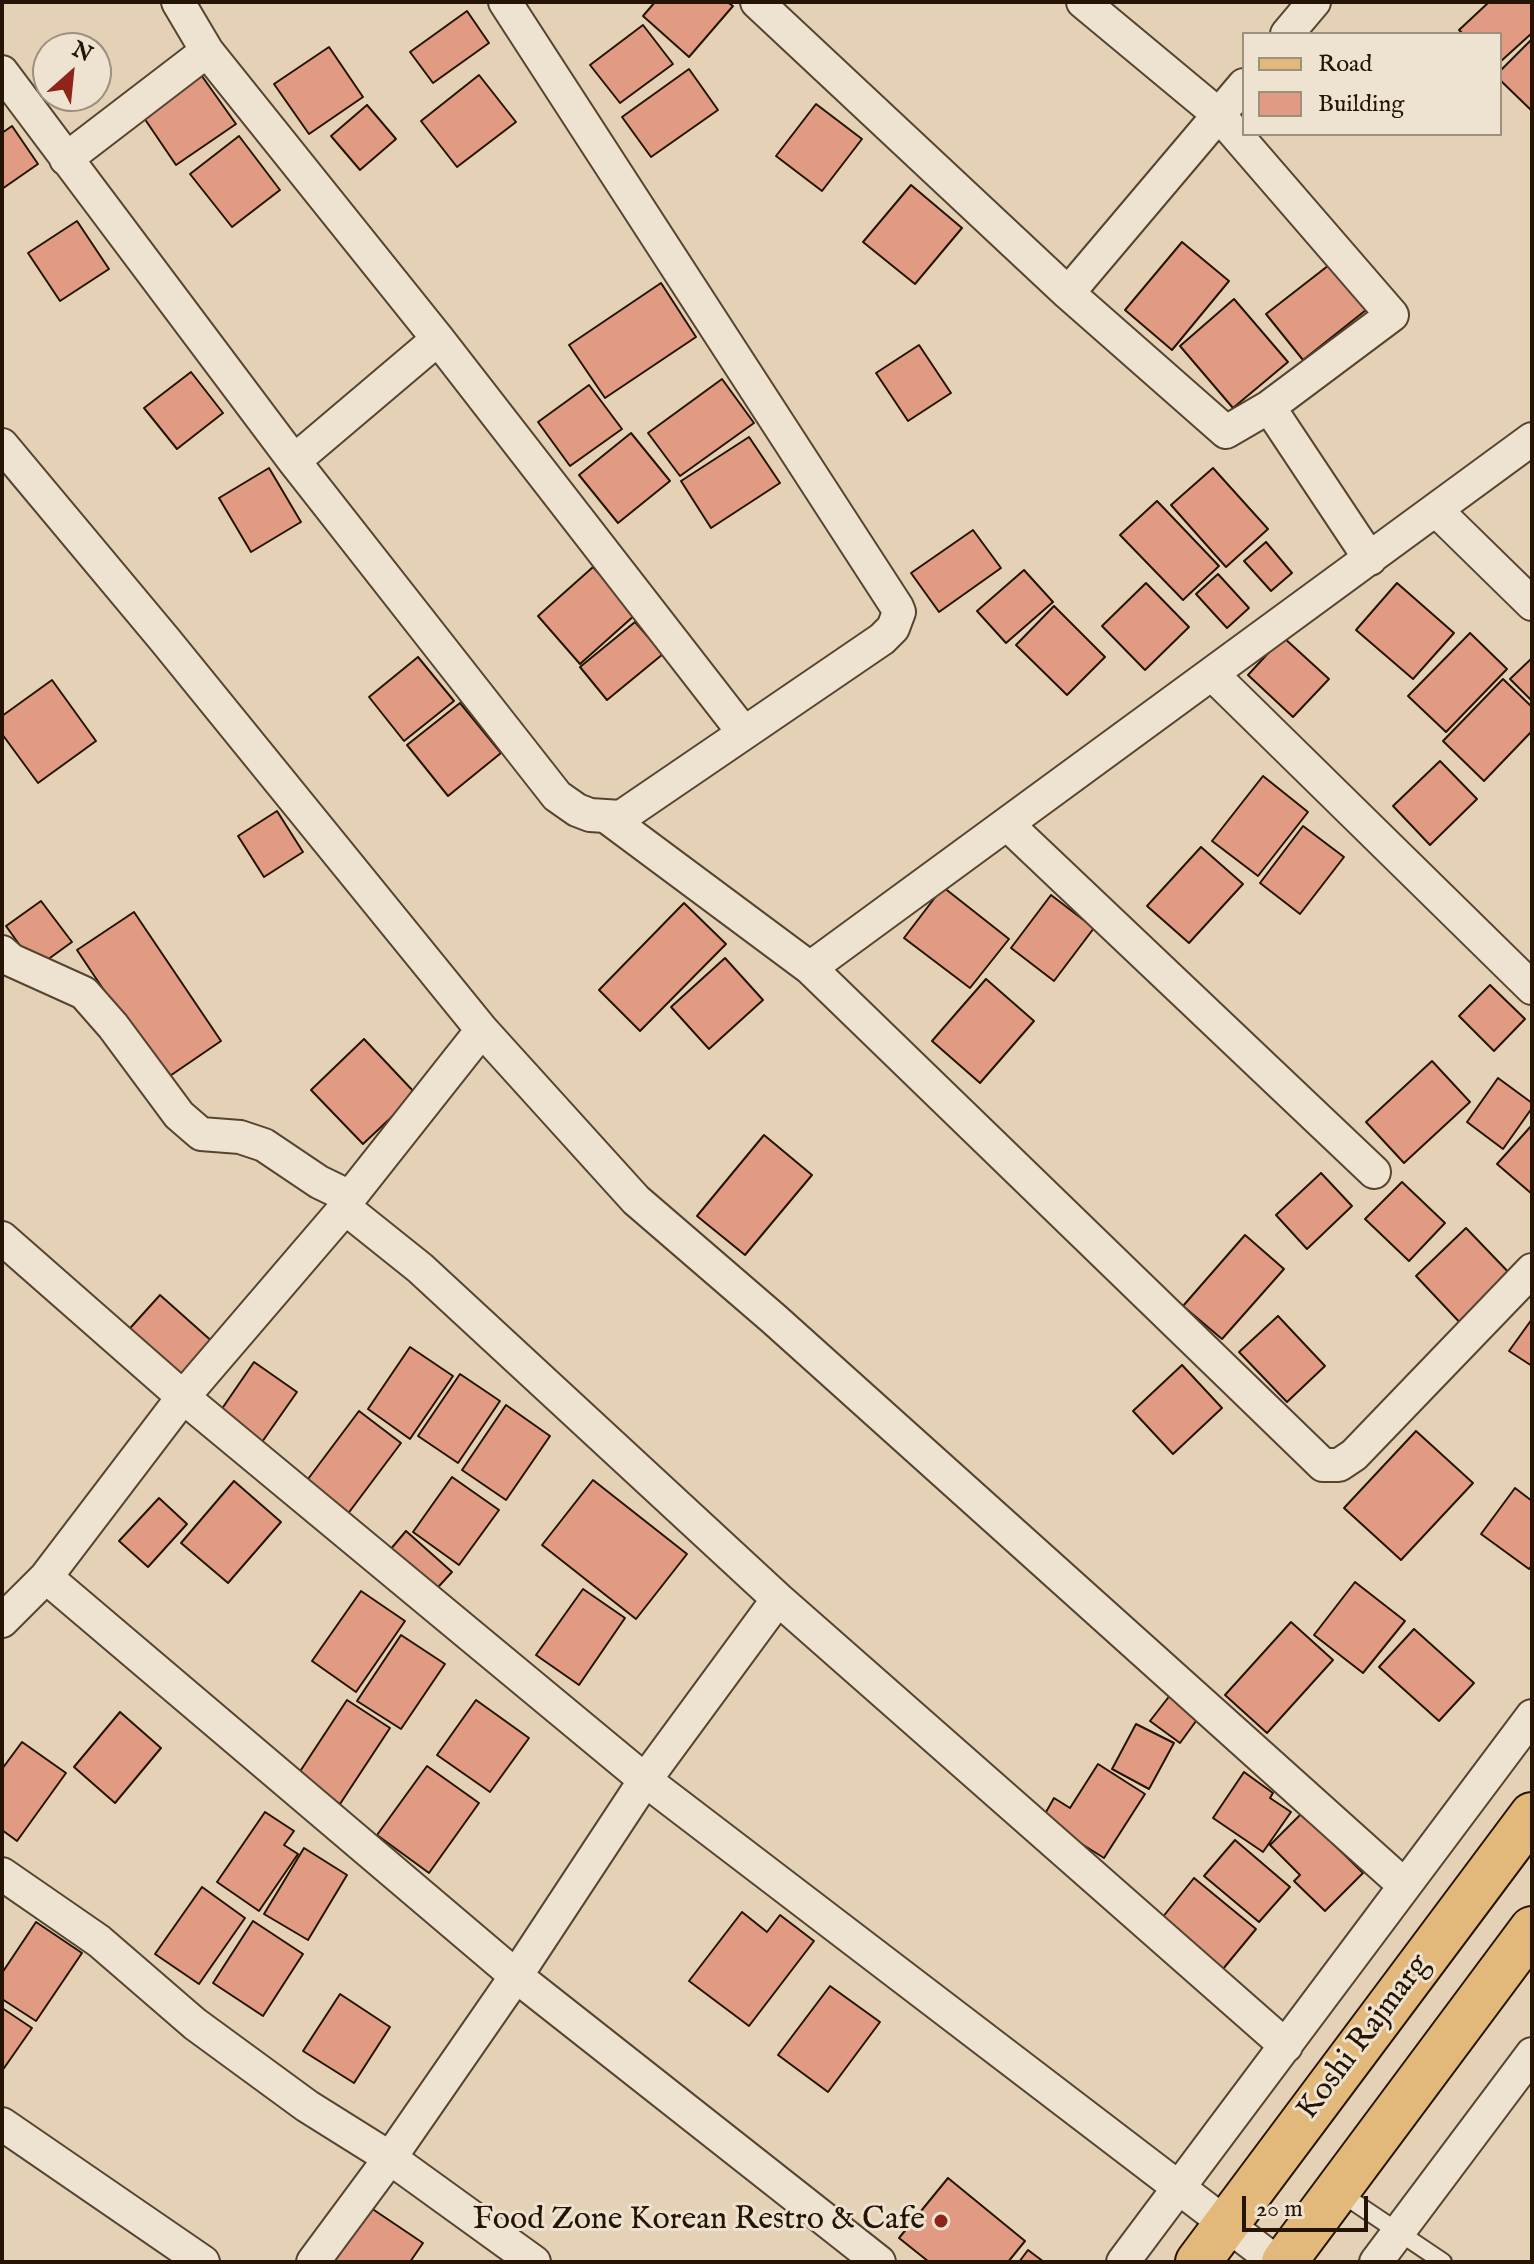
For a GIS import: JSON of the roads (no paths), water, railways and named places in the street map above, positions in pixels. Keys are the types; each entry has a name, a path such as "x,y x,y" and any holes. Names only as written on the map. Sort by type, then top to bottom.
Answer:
{"main road":[{"name":"Koshi Rajmarg","path":"1198,2262 1532,1815"},
{"path":"1284,2262 1532,1929"}],"street":[{"path":"178,2 207,51 438,339 744,733"},
{"path":"2,72 294,461 557,796 590,815 621,817 882,639 893,628 899,612 505,2"},
{"path":"757,2 1068,293 1226,432 1269,407 1392,315 1219,115 1083,2"},
{"path":"1289,32 1314,2"},
{"path":"66,159 207,51"},
{"path":"1068,293 1242,87"},
{"path":"294,461 438,339"},
{"path":"1269,407 1370,559"},
{"path":"810,968 1532,439"},
{"path":"2,445 482,1030 636,1200 774,1319 1404,1885"},
{"path":"1436,510 1532,604"},
{"path":"1212,674 1532,988"},
{"path":"607,817 810,968 1323,1465 1339,1465 1354,1455 1532,1270"},
{"path":"1007,824 1374,1172"},
{"path":"2,952 11,960 84,993 113,1026 179,1115 201,1134 240,1137 264,1145 348,1203 778,1599 1286,2046"},
{"path":"2,1621 46,1577 183,1397 348,1203 482,1030"},
{"path":"2,1238 183,1397 645,1780 1276,2262"},
{"path":"46,1577 516,1976 879,2262"},
{"path":"313,2262 390,2158 516,1976 645,1780 778,1599"},
{"path":"1123,2262 1532,1716"},
{"path":"2,1874 99,1941 219,2043 307,2106 390,2158 534,2262"},
{"path":"1376,2262 1532,2054"},
{"path":"2,2124 203,2262"}],"lane":[{"path":"1337,2191 1443,2262"}],"place":[{"name":"Food Zone Korean Restro & Cafe","path":"941,2221"}]}
